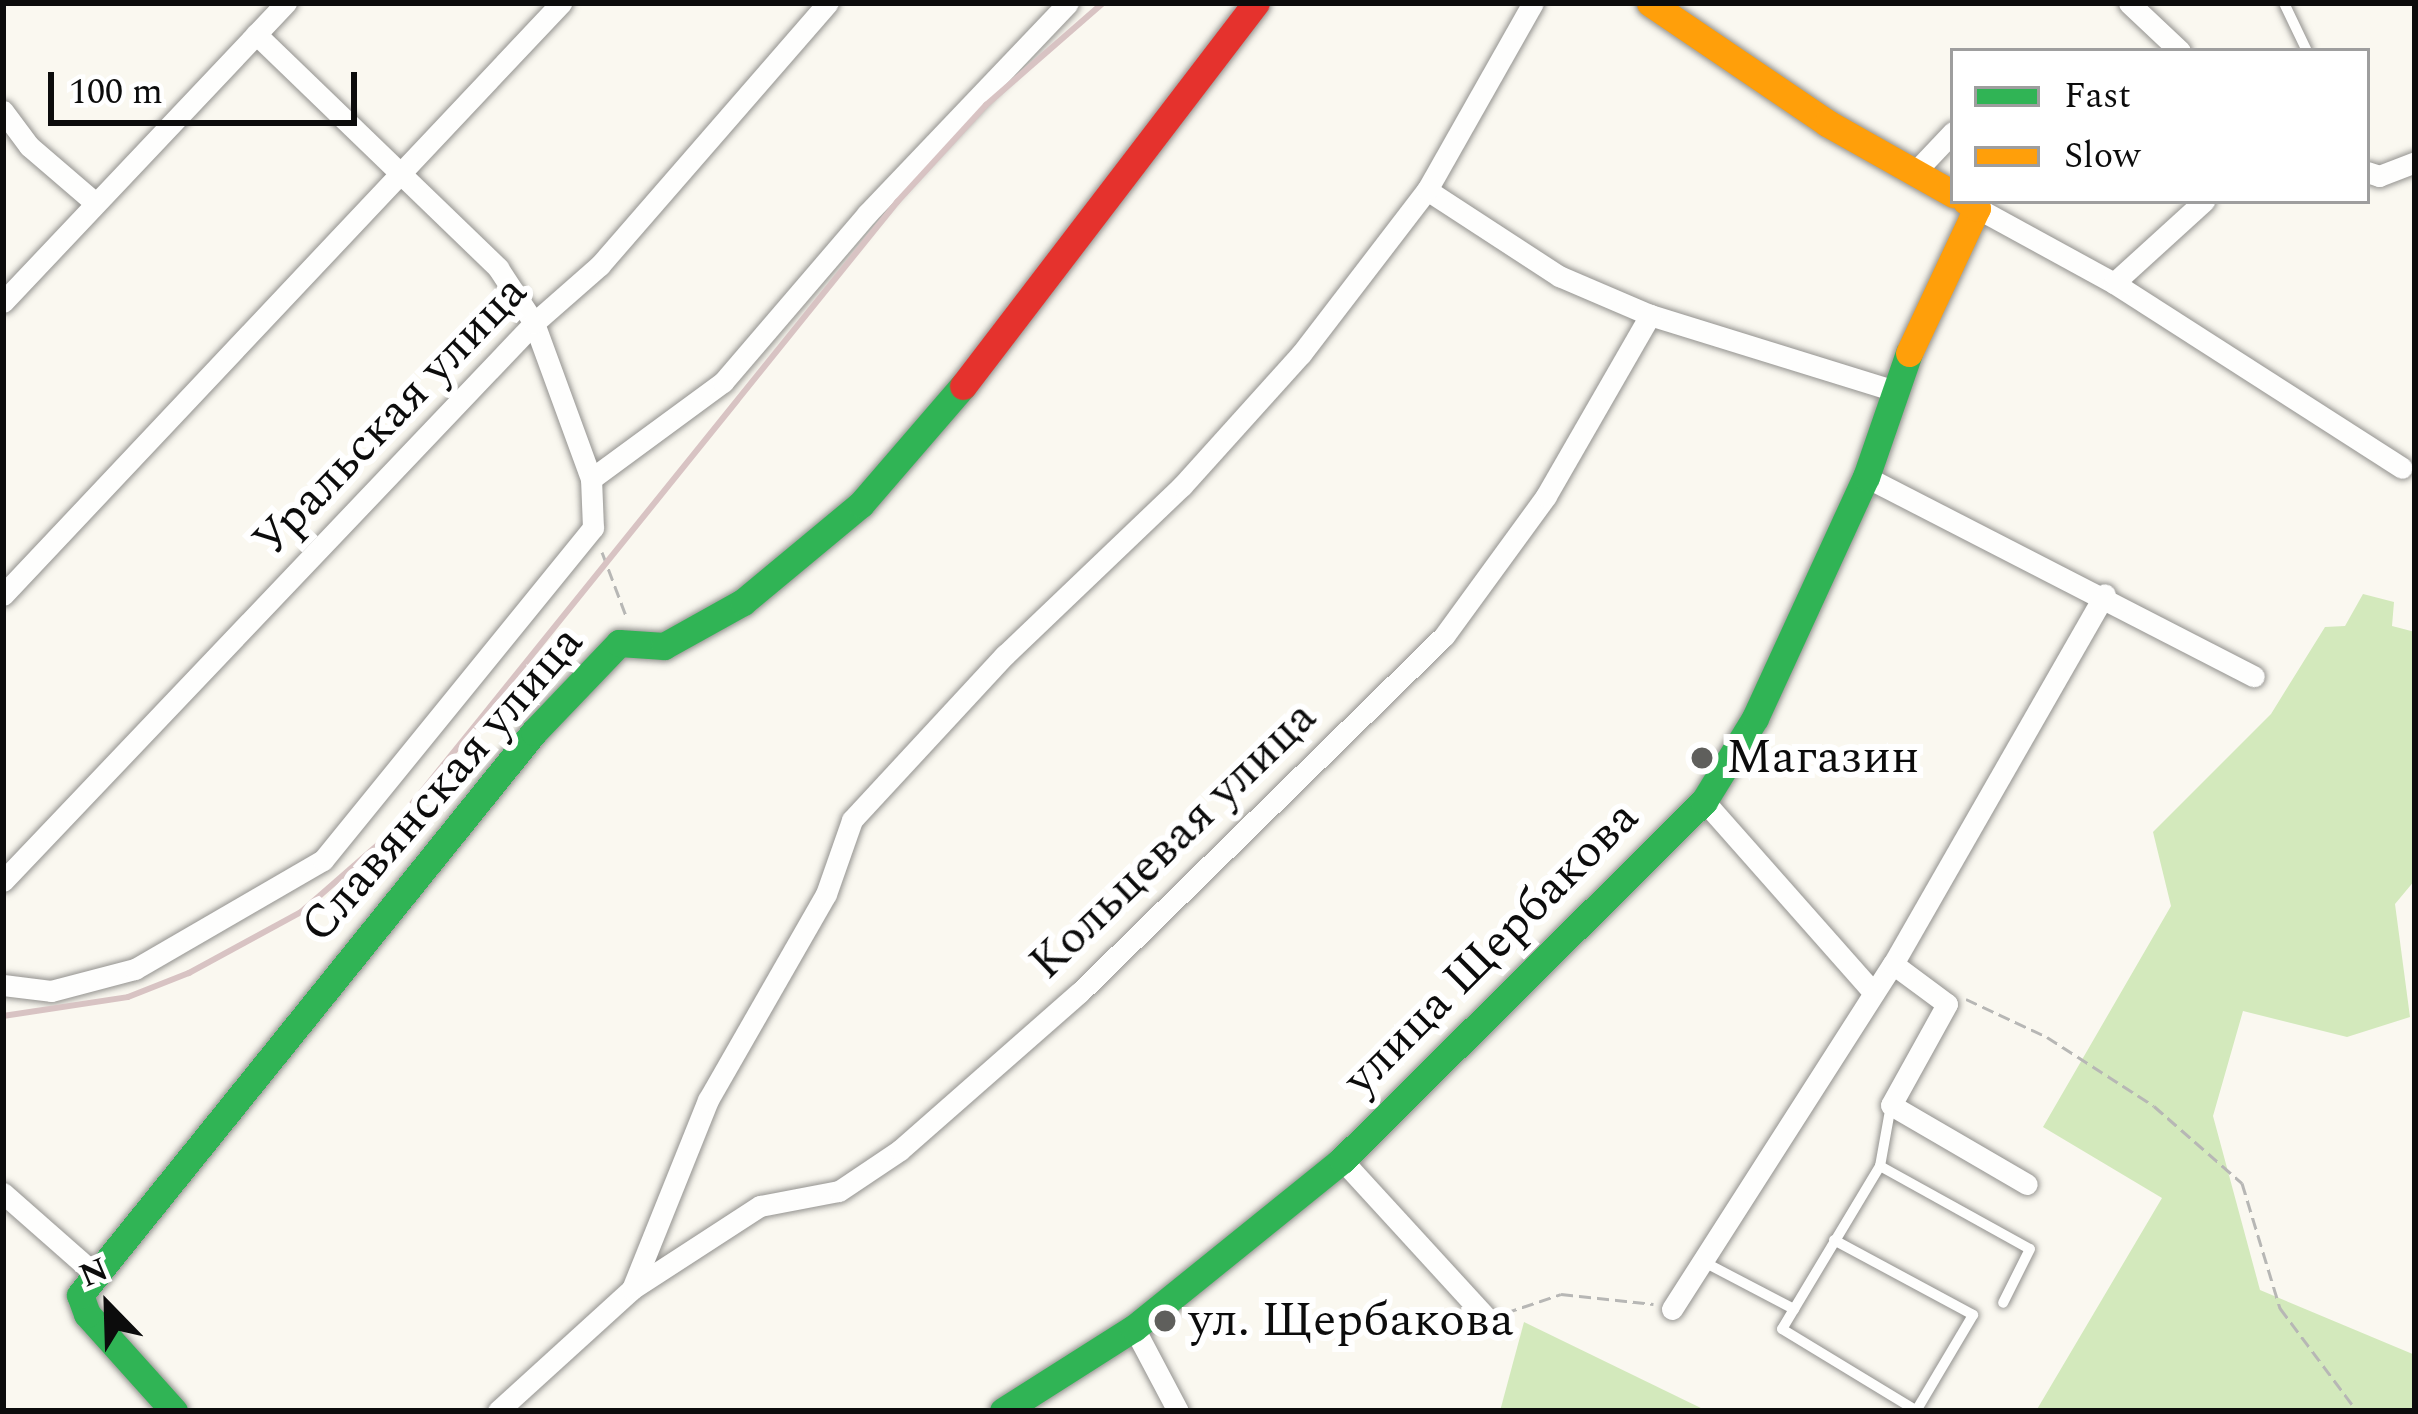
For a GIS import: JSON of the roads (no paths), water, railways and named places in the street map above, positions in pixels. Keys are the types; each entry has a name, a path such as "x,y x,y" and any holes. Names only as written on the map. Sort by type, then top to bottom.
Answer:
{"street":[{"path":"3,302 286,3"},
{"path":"3,595 561,3"},
{"name":"Уральская улица","path":"3,880 534,322 600,265 828,3"},
{"path":"256,34 498,268 534,322 591,478 723,382 882,198 1068,3"},
{"name":"Славянская улица","path":"174,1411 87,1314 80,1295 534,732 620,643 664,646 743,602 861,504 960,389 1256,3"},
{"name":"Кольцевая улица","path":"632,1289 708,1100 826,894 852,820 1005,655 1182,486 1300,354 1427,190 1533,3"},
{"path":"1650,3 1950,192"},
{"path":"2129,3 2177,48"},
{"path":"3,111 29,146 94,202"},
{"path":"1915,172 1950,135"},
{"path":"2370,173 2379,176 2415,162"},
{"path":"1427,190 1559,276 1650,315 1892,390"},
{"name":"улица Щербакова","path":"1003,1411 1135,1328 1342,1160 1704,801 1755,718 1867,477 1892,390 1964,204"},
{"path":"1970,204 2114,283 2402,468"},
{"path":"2114,283 2201,204"},
{"name":"Кольцевая улица","path":"498,1411 632,1289 760,1206 839,1191 900,1150 1079,993 1444,636 1546,496 1650,315"},
{"path":"1867,477 2105,594 2254,676"},
{"name":"Славянская улица","path":"3,986 51,991 135,969 323,860 593,528 591,478"},
{"path":"1672,1309 1893,964 2105,594"},
{"name":"улица Щербакова","path":"1704,801 1874,993"},
{"path":"1893,964 1947,1004 1891,1105 2027,1184"},
{"name":"улица Щербакова","path":"1342,1160 1487,1318"},
{"path":"3,1193 96,1275"},
{"path":"1135,1328 1178,1411"}],"lane":[{"path":"2284,3 2306,48"},
{"path":"1834,1240 1973,1316 1917,1411 1782,1329 1834,1240 1880,1166 1891,1105"},
{"path":"1880,1166 2030,1249 2003,1303"},
{"path":"1702,1261 1794,1309"}],"railway":[{"path":"3,1016 128,997 189,973 301,912 382,841 897,202 986,105 1103,3"}],"place":[{"name":"Магазин","path":"1702,758"},
{"name":"ул. Щербакова","path":"1165,1321"}]}
